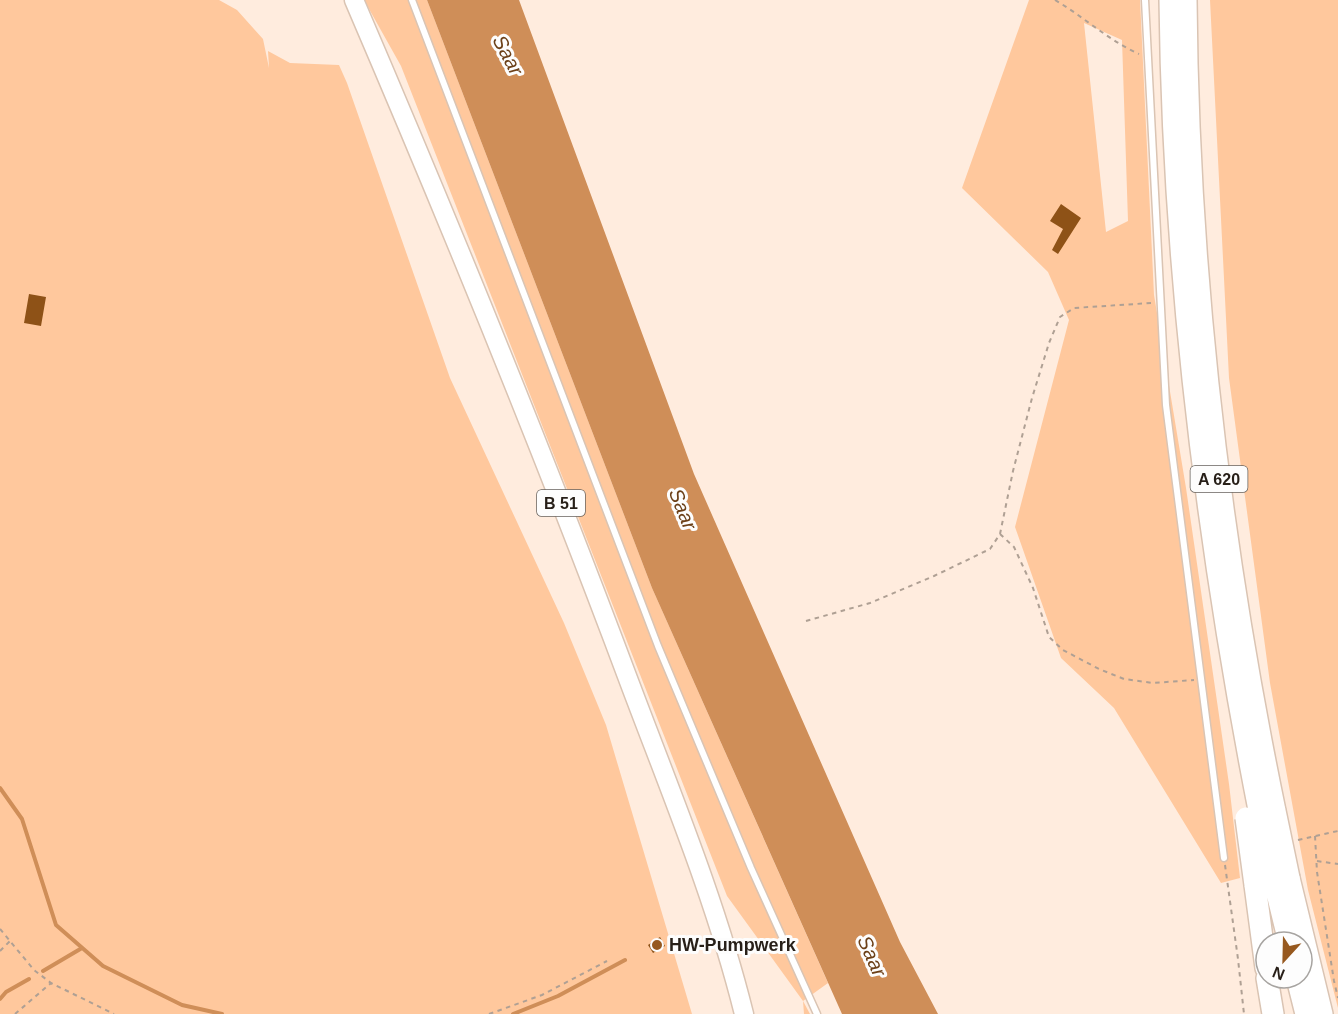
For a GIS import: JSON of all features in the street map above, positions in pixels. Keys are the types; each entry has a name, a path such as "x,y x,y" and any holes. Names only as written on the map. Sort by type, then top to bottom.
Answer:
{"highway":[{"name":"A 620","path":"1170,0 1176,178 1190,351 1209,519 1237,698 1273,881 1286,930"},
{"name":"A 620","path":"1186,0 1196,261 1211,417 1248,674 1260,815"},
{"name":"A 620","path":"1273,881 1322,1014"},
{"path":"1269,930 1273,881"},
{"path":"1270,990 1273,1014"},
{"path":"1300,990 1306,1014"}],"main road":[{"name":"B 51","path":"354,0 493,334 592,583 693,851 735,977 744,1014"}],"lane":[{"path":"412,0 658,646 751,868 817,1014"},
{"path":"1145,0 1166,405 1224,858"}],"path":[{"path":"1055,0 1121,46 1147,57"},
{"path":"806,621 870,603 990,549 1000,534 1032,398 1049,343 1060,317 1074,308 1134,305 1160,301"},
{"path":"1000,534 1014,547 1033,588 1049,637 1063,650 1124,679 1153,683 1201,680"},
{"path":"1338,831 1315,836 1316,860 1338,998"},
{"path":"1224,858 1239,959 1244,1014"},
{"path":"1316,860 1338,864"},
{"path":"0,929 34,970 51,983 114,1014"},
{"path":"0,951 10,941"},
{"path":"489,1014 542,995 607,961"},
{"path":"15,1014 51,983"}],"shaded area":[{"path":"0,0 219,0 237,10 263,39 269,68 268,51 290,63 339,65 450,378 564,623 606,725 692,1014 0,1014"},
{"path":"364,0 427,0 652,588 828,983 803,1001 727,896 401,66"},
{"path":"1029,0 1140,0 1154,295 1186,488 1229,784 1240,878 1221,883 1114,708 1061,658 1015,527 1069,320 1048,272 962,188","holes":["1084,23 1122,40 1128,221 1106,232"]},
{"path":"1210,0 1338,0 1338,1008 1308,890 1270,683 1229,378"},
{"path":"803,1001 810,1014 804,1014"}],"water":[{"name":"Saar","path":"427,0 519,0 694,474 900,942 938,1014 842,1014 652,588"}],"building":[{"path":"1061,204 1081,218 1058,254 1052,250 1063,229 1050,221"},
{"path":"29,294 46,297 41,326 24,323"},
{"name":"HW-Pumpwerk","path":"660,937 665,946 653,953 648,945"}],"waterway":[{"path":"0,788 22,819 56,925 103,966 182,1005 222,1014"},
{"path":"43,971 82,948"},
{"path":"513,1014 558,996 625,960"},
{"path":"0,999 6,992 29,979"}],"place":[{"name":"HW-Pumpwerk","path":"657,945"}]}
